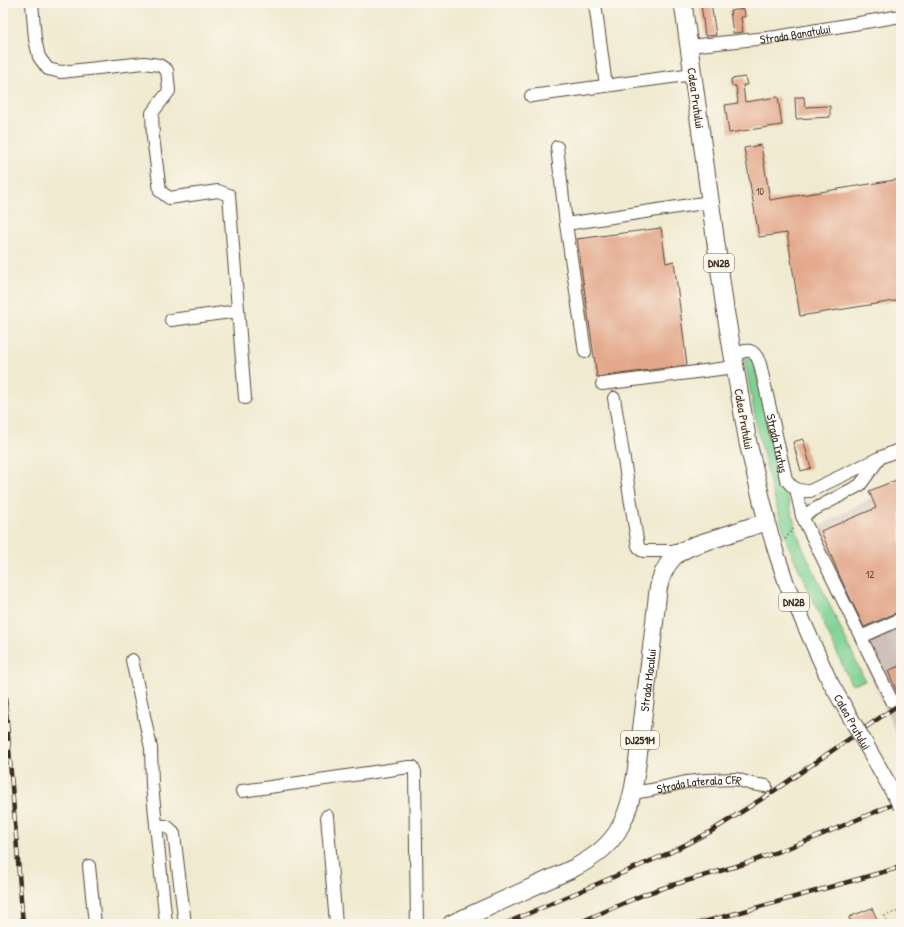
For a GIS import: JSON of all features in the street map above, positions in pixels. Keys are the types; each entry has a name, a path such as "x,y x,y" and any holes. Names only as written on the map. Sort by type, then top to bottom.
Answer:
{"highway":[{"name":"Calea Prutului","path":"683,3 725,309 748,442 767,522"},
{"name":"Strada Macului","path":"451,924 588,861 601,851 613,838 621,826 632,793 649,676 658,590 664,570 672,558 682,551 695,545 767,522"}],"main road":[{"name":"Calea Prutului","path":"767,522 787,585 829,680 901,806"}],"street":[{"path":"32,3 35,39 40,57 48,69 61,72 144,63 158,64 167,70 169,91 152,113 153,136 160,191 169,198 218,191 229,195 245,398"},
{"path":"595,3 606,86"},
{"name":"Strada Banatului","path":"689,46 776,37 901,16"},
{"path":"531,96 693,74"},
{"path":"557,147 566,224 585,352"},
{"path":"566,224 710,202"},
{"path":"171,320 238,311"},
{"name":"Strada Trutuș","path":"734,361 742,351 747,350 753,352 757,356 786,479 791,486 796,489"},
{"path":"602,384 734,361"},
{"path":"614,398 638,546 644,551 682,551"},
{"path":"892,701 802,516 796,489 810,491 879,458 901,450"},
{"path":"802,516 860,485 879,458"},
{"path":"861,637 901,619"},
{"path":"132,660 151,748 152,785 166,924"},
{"path":"242,791 409,767 413,768 415,772 417,924"},
{"name":"Strada Laterala CFR","path":"632,793 686,782 707,780 736,779 752,784 766,786"},
{"path":"327,816 336,924"},
{"path":"156,826 165,825 170,828 174,834 185,924"},
{"path":"89,866 95,924"}],"path":[{"path":"776,552 802,516"},
{"path":"888,924 885,916 901,910"}],"shaded area":[{"path":"901,481 901,743 900,743 810,532"}],"green space":[{"path":"744,357 753,359 774,448 799,539 865,681 851,684 788,545 770,483 756,423"}],"building":[{"path":"701,3 711,3 716,35 705,36"},
{"path":"744,9 745,17 741,17 743,32 733,33 730,11"},
{"path":"745,77 747,85 743,85 745,102 778,97 782,125 729,133 725,105 738,103 736,86 732,86 731,79"},
{"path":"795,97 804,97 805,107 830,106 830,117 796,119"},
{"path":"761,145 770,200 901,179 901,300 800,316 787,233 759,237 744,148"},
{"path":"661,228 666,263 674,261 687,365 597,377 577,239"},
{"path":"803,439 811,468 801,471 793,442"},
{"path":"901,478 901,612 864,627 840,577 821,531 876,508 869,491"},
{"path":"901,665 901,702 888,671"},
{"path":"872,908 879,924 851,924 849,917"}],"railway":[{"path":"3,651 5,698 23,924"},
{"path":"504,924 669,853 710,832 771,793 901,703"},
{"path":"576,924 645,894 747,863 809,840 901,801"},
{"path":"696,924 901,867"}]}
